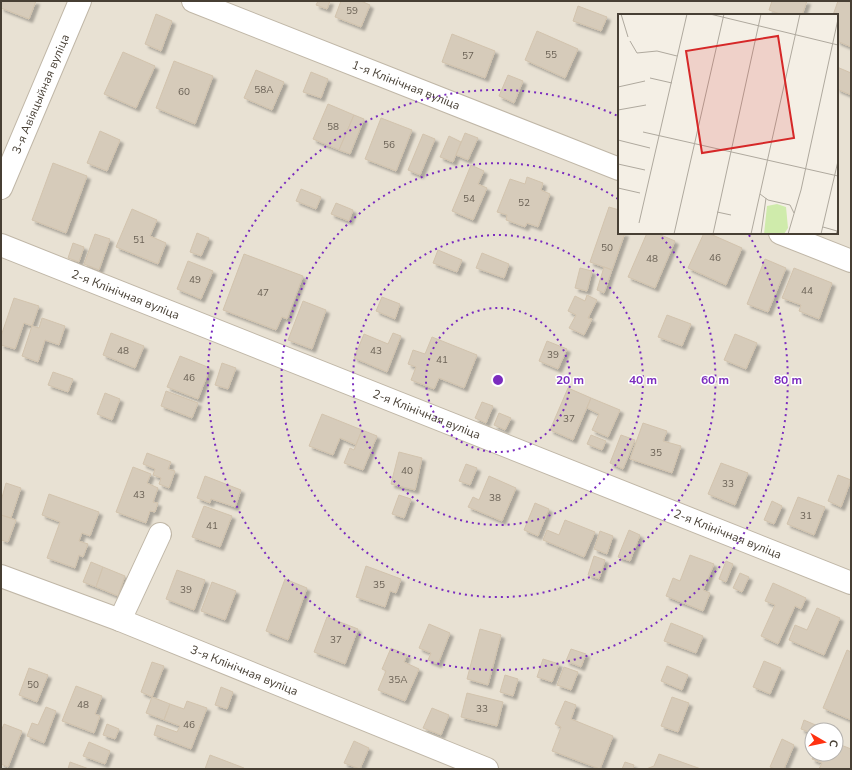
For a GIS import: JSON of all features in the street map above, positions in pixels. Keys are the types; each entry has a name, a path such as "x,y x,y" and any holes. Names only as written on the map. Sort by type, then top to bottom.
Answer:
{"street":[{"name":"3-я Авіяцыйная вуліца","path":"1,188 80,1"},
{"name":"1-я Клінічная вуліца","path":"193,1 618,169"},
{"path":"783,234 851,261"},
{"name":"2-я Клінічная вуліца","path":"1,245 851,584"},
{"path":"120,620 160,534"},
{"name":"3-я Клінічная вуліца","path":"1,576 120,620 487,769"}],"shaded area":[{"path":"1,1 851,1 851,769 1,769"}],"building":[{"path":"1,1 36,1 29,19 1,8"},
{"path":"318,1 330,1 327,9 316,5"},
{"path":"341,1 361,1 370,5 361,27 335,17"},
{"path":"772,1 807,1 802,14 780,14 769,10"},
{"path":"838,1 851,2 851,47 838,41 838,14 833,14"},
{"path":"578,6 607,17 601,31 573,21"},
{"path":"156,14 172,21 161,51 145,44"},
{"path":"537,31 578,49 565,78 525,60"},
{"path":"452,34 495,51 485,78 442,62"},
{"path":"123,52 155,66 136,108 104,94"},
{"path":"174,61 213,76 195,124 156,108"},
{"path":"838,67 851,73 851,95 838,89"},
{"path":"256,70 284,82 272,110 244,98"},
{"path":"311,72 328,79 321,98 303,92"},
{"path":"508,75 523,81 514,103 499,96"},
{"path":"328,104 354,115 339,150 313,139"},
{"path":"354,115 364,119 350,154 339,150"},
{"path":"381,118 412,130 396,171 365,159"},
{"path":"100,131 120,140 107,171 87,163"},
{"path":"465,133 478,138 468,160 456,155"},
{"path":"423,134 435,139 420,175 408,170"},
{"path":"449,136 461,142 453,162 440,157"},
{"path":"53,163 87,176 66,233 32,220"},
{"path":"471,165 484,171 478,184 487,188 473,220 452,211"},
{"path":"527,177 543,183 541,190 550,194 538,227 527,223 525,227 506,220 507,215 497,212 510,179 525,184"},
{"path":"301,189 321,197 316,209 296,201"},
{"path":"336,203 353,210 349,221 331,214"},
{"path":"609,207 618,210 618,234 625,234 612,270 590,262"},
{"path":"132,209 157,220 150,236 166,243 158,264 116,247"},
{"path":"197,233 209,238 201,256 190,252"},
{"path":"95,234 110,239 99,270 84,264"},
{"path":"647,234 658,234 675,241 655,288 628,277"},
{"path":"704,234 710,234 742,248 726,285 688,268"},
{"path":"73,243 84,247 79,262 68,258"},
{"path":"438,250 462,260 457,272 433,263"},
{"path":"482,253 509,264 504,278 476,268"},
{"path":"244,254 303,276 287,319 282,317 276,330 223,310"},
{"path":"765,259 786,268 768,312 747,304"},
{"path":"188,261 213,271 201,299 177,289"},
{"path":"604,267 612,270 604,293 597,290"},
{"path":"580,268 592,271 587,291 575,288"},
{"path":"794,268 832,283 819,319 799,311 801,305 782,298"},
{"path":"587,295 597,300 588,318 592,319 584,335 569,328 576,315 568,311 575,296 585,301"},
{"path":"382,297 400,304 395,319 376,311"},
{"path":"14,298 39,306 32,326 24,323 15,349 1,345 1,336"},
{"path":"303,301 326,310 312,349 288,340"},
{"path":"667,315 691,324 682,346 658,337"},
{"path":"42,318 65,326 59,345 45,340 38,362 22,356 32,326 39,328"},
{"path":"111,333 144,346 135,368 103,355"},
{"path":"393,333 401,336 387,372 354,358 364,334 388,344"},
{"path":"735,334 757,343 746,369 724,360"},
{"path":"432,337 477,355 464,388 439,378 434,389 411,380 416,367 408,364 413,350 425,354"},
{"path":"547,341 567,349 558,369 539,361"},
{"path":"180,356 210,368 198,399 167,387"},
{"path":"222,363 236,368 228,389 215,385"},
{"path":"53,372 73,379 68,392 48,385"},
{"path":"568,388 591,398 573,440 550,430"},
{"path":"166,391 198,403 192,418 161,406"},
{"path":"105,393 120,399 112,420 97,414"},
{"path":"591,398 620,410 608,437 592,430 599,414 587,408"},
{"path":"482,402 493,406 486,423 475,418"},
{"path":"499,413 511,418 505,430 494,425"},
{"path":"322,414 362,430 356,445 340,438 333,455 309,446"},
{"path":"643,423 667,431 663,441 681,446 672,473 630,459"},
{"path":"362,430 377,436 363,470 344,463 350,448 354,450"},
{"path":"591,435 606,441 602,450 587,444"},
{"path":"621,435 635,440 623,469 610,463"},
{"path":"399,452 422,458 415,490 391,484"},
{"path":"147,453 171,462 168,469 175,471 169,488 159,484 161,478 153,475 155,469 143,464"},
{"path":"721,463 748,473 735,505 708,494"},
{"path":"466,464 477,468 470,485 459,481"},
{"path":"133,467 151,474 147,483 158,488 153,502 158,503 155,512 150,511 146,523 116,512"},
{"path":"838,475 851,480 841,507 828,501"},
{"path":"205,476 241,490 235,507 211,499 210,503 197,498"},
{"path":"489,476 516,488 502,521 468,507 473,497 479,500"},
{"path":"6,483 21,488 11,518 1,515 1,501"},
{"path":"49,494 99,512 90,536 82,533 79,541 88,544 83,557 79,555 75,568 47,558 60,522 42,515"},
{"path":"399,495 411,499 404,518 392,514"},
{"path":"798,497 825,507 814,535 787,524"},
{"path":"772,501 782,506 774,524 764,520"},
{"path":"535,503 549,509 538,536 524,530"},
{"path":"204,506 232,516 220,547 192,537"},
{"path":"1,515 16,520 8,542 1,540"},
{"path":"565,520 595,532 584,557 543,540 547,530 559,535"},
{"path":"629,530 640,535 630,561 618,557"},
{"path":"600,531 613,536 607,554 594,549"},
{"path":"690,555 714,564 703,590 710,593 703,611 666,596 673,578 680,581"},
{"path":"594,556 605,560 599,579 588,575"},
{"path":"726,561 733,564 726,582 719,579"},
{"path":"91,562 103,567 96,587 83,582"},
{"path":"366,566 401,579 396,593 390,591 385,607 356,597"},
{"path":"103,567 125,576 118,596 96,587"},
{"path":"177,570 205,580 194,610 166,599"},
{"path":"740,573 749,577 742,592 733,588"},
{"path":"285,579 307,588 288,640 266,631"},
{"path":"212,582 236,591 225,620 201,611"},
{"path":"773,583 806,598 801,609 795,606 778,644 761,636 775,605 765,601"},
{"path":"817,608 840,618 824,655 789,640 795,625 807,630"},
{"path":"327,617 358,629 345,664 314,652"},
{"path":"671,623 703,636 696,653 664,641"},
{"path":"429,624 450,633 438,664 428,660 431,653 419,648"},
{"path":"480,629 501,635 488,685 467,679"},
{"path":"391,648 407,655 404,662 419,669 405,701 378,690 386,671 382,669"},
{"path":"571,649 586,654 581,667 566,661"},
{"path":"847,650 851,652 851,720 823,708"},
{"path":"543,659 559,664 552,682 537,677"},
{"path":"764,661 781,668 770,694 753,687"},
{"path":"152,662 164,666 152,697 141,692"},
{"path":"667,666 688,675 682,690 661,681"},
{"path":"564,667 578,672 571,690 557,685"},
{"path":"29,668 48,675 37,702 19,695"},
{"path":"505,675 518,679 513,696 500,692"},
{"path":"76,686 102,696 95,714 100,716 94,733 62,721"},
{"path":"221,687 233,692 227,709 215,705"},
{"path":"467,693 503,702 497,726 461,717"},
{"path":"152,697 170,704 164,720 146,713"},
{"path":"672,697 689,703 678,732 661,726"},
{"path":"187,701 207,708 191,749 154,735 157,725 177,732 180,726 164,720 170,704 184,709"},
{"path":"565,701 576,705 571,719 613,736 600,769 552,751 561,727 555,724"},
{"path":"46,707 56,711 44,743 27,736 32,723 38,725"},
{"path":"432,708 449,715 441,735 423,728"},
{"path":"804,720 809,722 804,722 804,730 801,729"},
{"path":"4,724 22,731 8,767 1,764 1,731"},
{"path":"107,724 119,729 115,739 103,735"},
{"path":"782,739 794,745 784,769 775,769 770,767"},
{"path":"354,741 369,748 360,769 344,763"},
{"path":"89,742 110,751 105,764 83,756"},
{"path":"844,746 851,749 851,769 819,769 822,763 820,762 844,762"},
{"path":"659,754 701,769 646,769 654,766"},
{"path":"210,755 244,768 205,769"},
{"path":"70,762 89,769 68,769"},
{"path":"625,762 634,765 633,769 622,769"}]}
